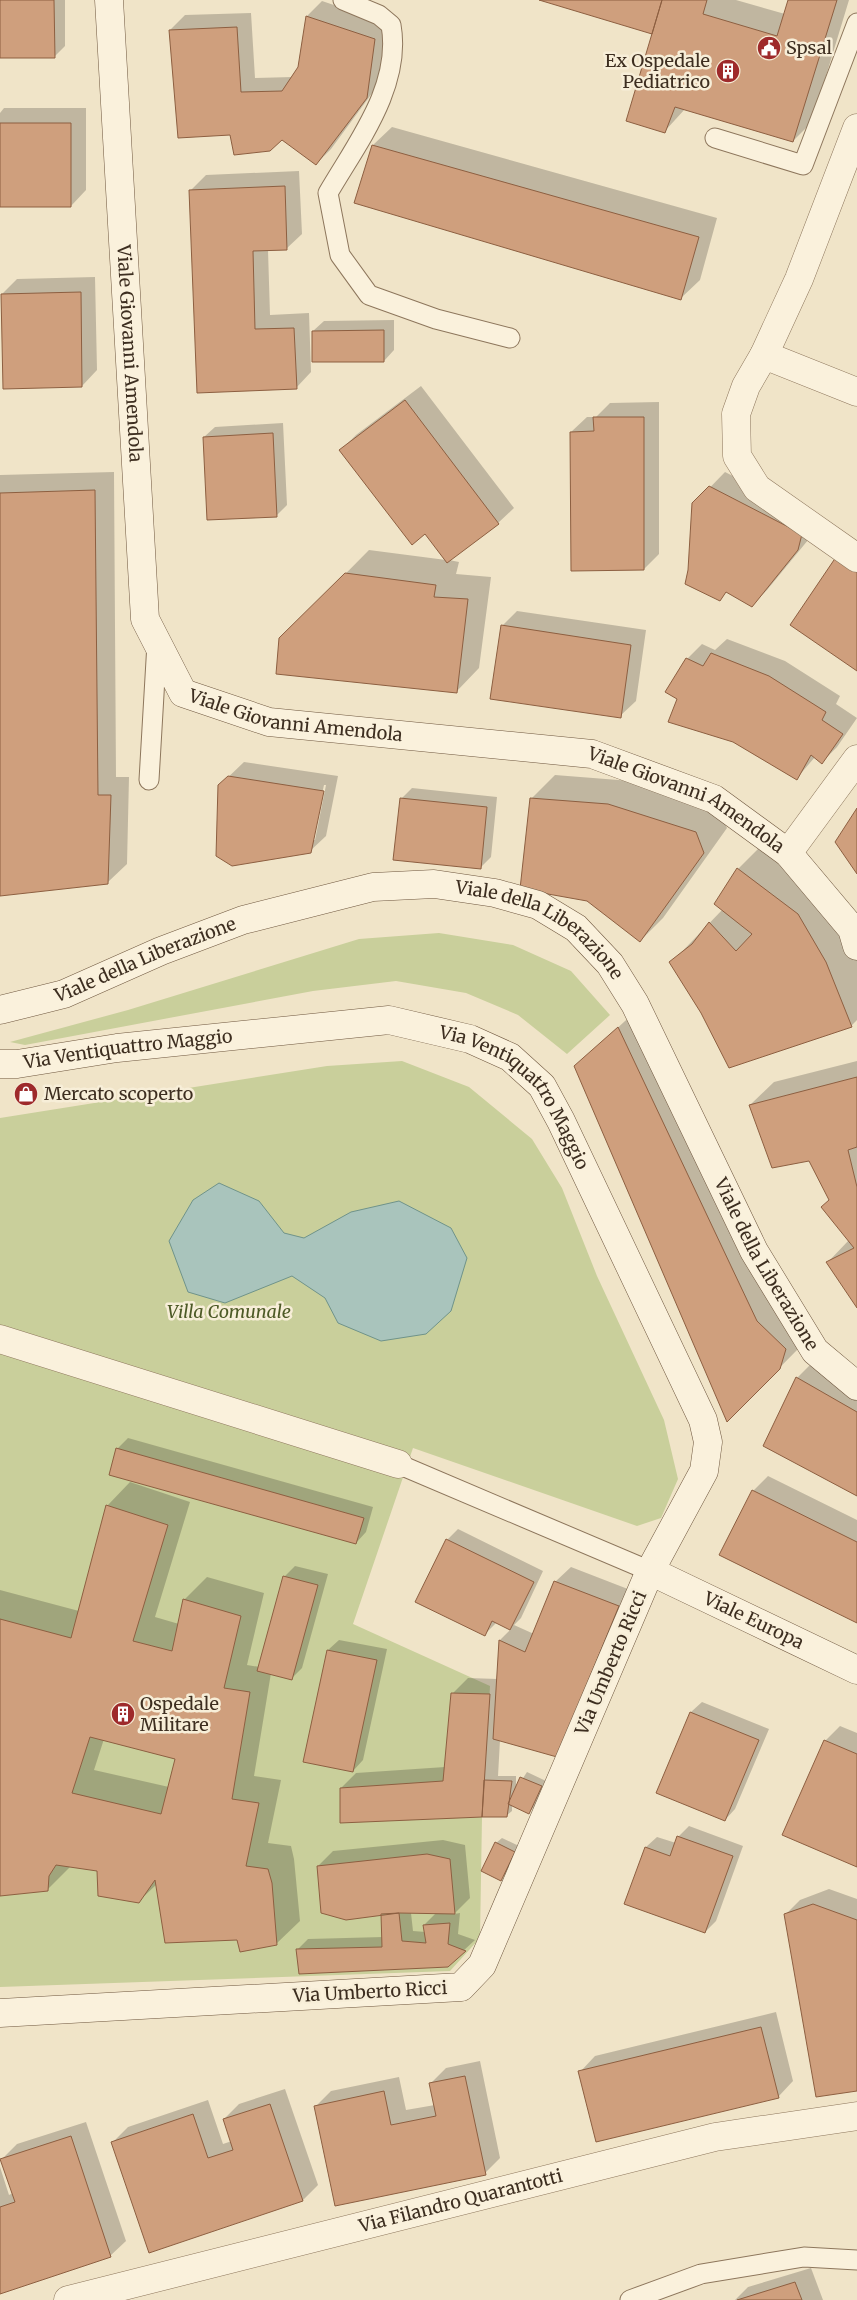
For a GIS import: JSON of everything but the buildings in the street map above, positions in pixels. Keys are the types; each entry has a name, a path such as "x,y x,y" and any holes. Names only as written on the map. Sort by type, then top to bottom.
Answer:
{"street":[{"name":"Viale Giovanni Amendola","path":"109,0 145,619 182,693 269,722 592,754 714,799 788,853 852,930 857,946"},
{"path":"857,128 799,279 764,355 746,386 736,414 737,456 757,488 857,558"},
{"path":"764,355 857,392"},
{"path":"788,853 857,759"},
{"name":"Viale della Liberazione","path":"0,1010 64,994 162,951 243,920 373,888 434,884 495,893 538,905 576,928 610,964 635,1004 754,1251 815,1350 857,1386"},
{"name":"Via Ventiquattro Maggio","path":"0,1064 17,1064 117,1048 389,1020 470,1039 510,1057 542,1086 561,1121 703,1420 708,1442 704,1471 650,1571"},
{"path":"0,1339 398,1464"},
{"name":"Viale Europa","path":"650,1571 857,1670"},
{"name":"Via Umberto Ricci","path":"0,2013 461,1987 482,1965 650,1571"},
{"name":"Via Filandro Quarantotti","path":"68,2300 715,2136 857,2116"}],"lane":[{"path":"343,0 380,15 392,25 394,41 386,83 376,111 328,192 340,255 369,295 436,319 510,338"},
{"path":"715,138 804,165 857,23"},
{"path":"148,780 157,642"},
{"path":"398,1464 650,1571"},
{"path":"630,2300 701,2274 804,2257 857,2260"}],"green space":[{"path":"439,933 513,945 571,971 610,1015 567,1054 518,1015 466,993 396,981 313,991 25,1045 10,1042 128,1010 359,939"},
{"name":"Villa Comunale","path":"402,1061 469,1087 532,1139 562,1188 597,1276 664,1420 678,1479 661,1518 637,1526 413,1448 353,1624 490,1686 482,1817 480,1938 450,1971 0,1987 0,1118 327,1066"}],"water":[{"path":"219,1183 259,1201 284,1233 304,1238 351,1212 399,1201 451,1228 467,1258 451,1311 426,1334 381,1341 338,1323 325,1298 292,1276 225,1303 188,1292 169,1241 193,1200"}],"place":[{"name":"Spsal","path":"769,48"},
{"name":"Ex Ospedale Pediatrico","path":"728,71"},
{"name":"Mercato scoperto","path":"26,1094"},
{"name":"Ospedale Militare","path":"123,1714"}]}
